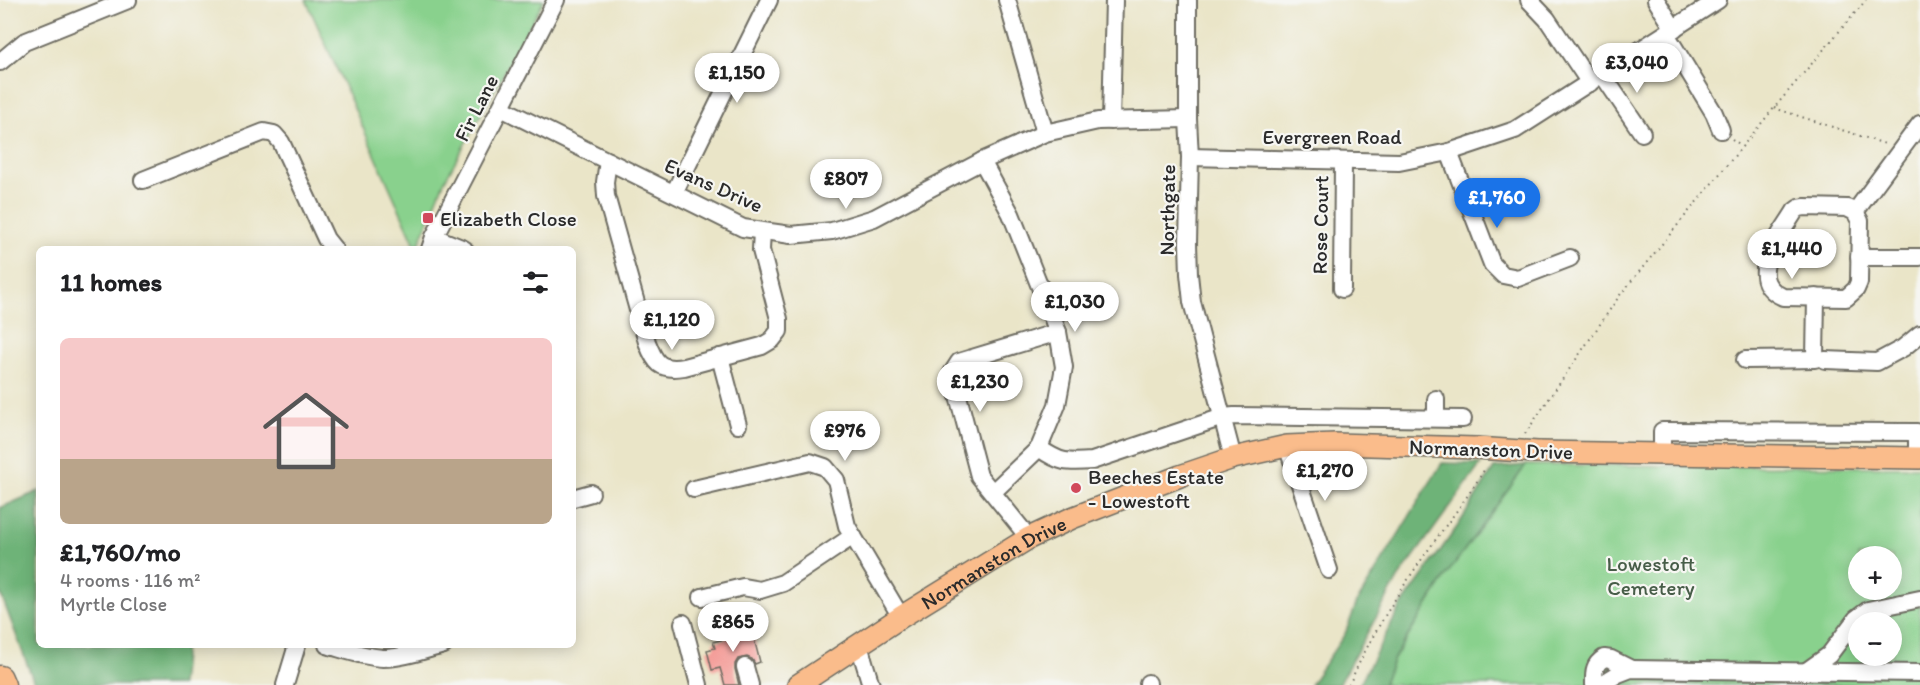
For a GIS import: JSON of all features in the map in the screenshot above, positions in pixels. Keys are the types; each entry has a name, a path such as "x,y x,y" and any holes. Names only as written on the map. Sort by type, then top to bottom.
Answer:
{"highway":[{"path":"0,678 3,685"}],"main road":[{"name":"Normanston Drive","path":"798,685 901,617 1029,538 1131,494 1233,458 1287,446 1335,444 1483,455 1538,452 1919,458"}],"street":[{"path":"0,62 24,42 100,6 128,0"},
{"name":"Fir Lane","path":"448,246 432,243 556,0"},
{"path":"674,193 769,0"},
{"path":"1007,0 1045,133"},
{"path":"1111,121 1114,0"},
{"name":"Northgate","path":"1188,0 1190,157 1188,243 1192,302 1233,458"},
{"path":"1529,0 1642,133"},
{"path":"1656,0 1670,32 1714,113 1720,130"},
{"name":"Evergreen Road","path":"1190,157 1399,162 1449,152 1515,130 1719,0"},
{"name":"Evans Drive","path":"501,108 743,228 791,235 814,234 855,225 874,218 982,161 1045,133 1098,121 1188,119"},
{"path":"1855,212 1920,124"},
{"path":"143,180 264,132 274,134 281,142 326,239 332,246"},
{"path":"1449,152 1492,264 1503,275 1518,278 1570,258"},
{"path":"608,161 606,196 652,355 660,365 670,369 762,346 772,340 779,331 779,319 761,250 762,231"},
{"path":"982,161 1011,214 1058,332 1064,367 1057,405 1039,448 993,492"},
{"name":"Rose Court","path":"1342,290 1343,161"},
{"path":"1799,208 1848,208 1855,212 1860,221 1858,282 1853,293 1846,297 1783,297 1769,288 1764,272 1769,253 1795,211 1799,208"},
{"path":"1859,257 1920,257"},
{"path":"1745,360 1815,359 1816,297"},
{"path":"1029,538 979,476 952,373 959,362 1058,332"},
{"path":"1825,360 1877,362 1903,348 1920,334"},
{"path":"720,357 738,425"},
{"path":"1436,399 1436,417"},
{"path":"1039,448 1055,459 1071,462 1092,461 1223,417 1234,416 1463,419"},
{"path":"1662,455 1662,431 1917,432 1919,458"},
{"path":"1775,454 1776,431"},
{"path":"1287,446 1329,570"},
{"path":"694,489 810,462 825,467 836,480 847,526 901,617"},
{"path":"576,497 591,493"},
{"path":"702,597 743,588 760,590 783,583 853,536"},
{"path":"1805,672 1829,655 1856,619 1868,610 1920,599"},
{"path":"683,623 699,685"},
{"path":"859,645 872,685"},
{"path":"285,685 296,648"},
{"path":"337,648 360,655 384,658 433,648"},
{"path":"1594,685 1594,670 1597,663 1604,658 1631,669 1920,674"},
{"path":"745,667 750,685"},
{"path":"1600,685 1631,669"}],"path":[{"path":"1517,441 1526,433 1620,295 1866,0"},
{"path":"1774,108 1900,149"},
{"path":"1349,685 1357,666 1396,599 1438,536 1471,493 1483,455"}],"green space":[{"path":"306,0 544,0 444,182 418,246 416,246"},
{"path":"1442,463 1481,464 1399,577 1338,685 1310,685 1345,634 1357,602"},
{"name":"Lowestoft Cemetery","path":"1526,465 1920,467 1920,685 1383,685 1394,659 1447,574"},
{"path":"1526,465 1447,574 1394,658 1383,685 1359,685 1401,606 1457,527 1494,468"},
{"path":"36,492 36,648 185,648 181,685 35,685 0,592 0,508"}],"building":[{"path":"742,623 745,633 752,631 760,662 755,664 747,657 738,659 735,669 739,685 725,685 720,668 712,670 707,650 715,648 713,642 732,637 729,627"}],"place":[{"name":"Elizabeth Close","path":"428,218"},
{"name":"Beeches Estate - Lowestoft","path":"1076,488"}]}
